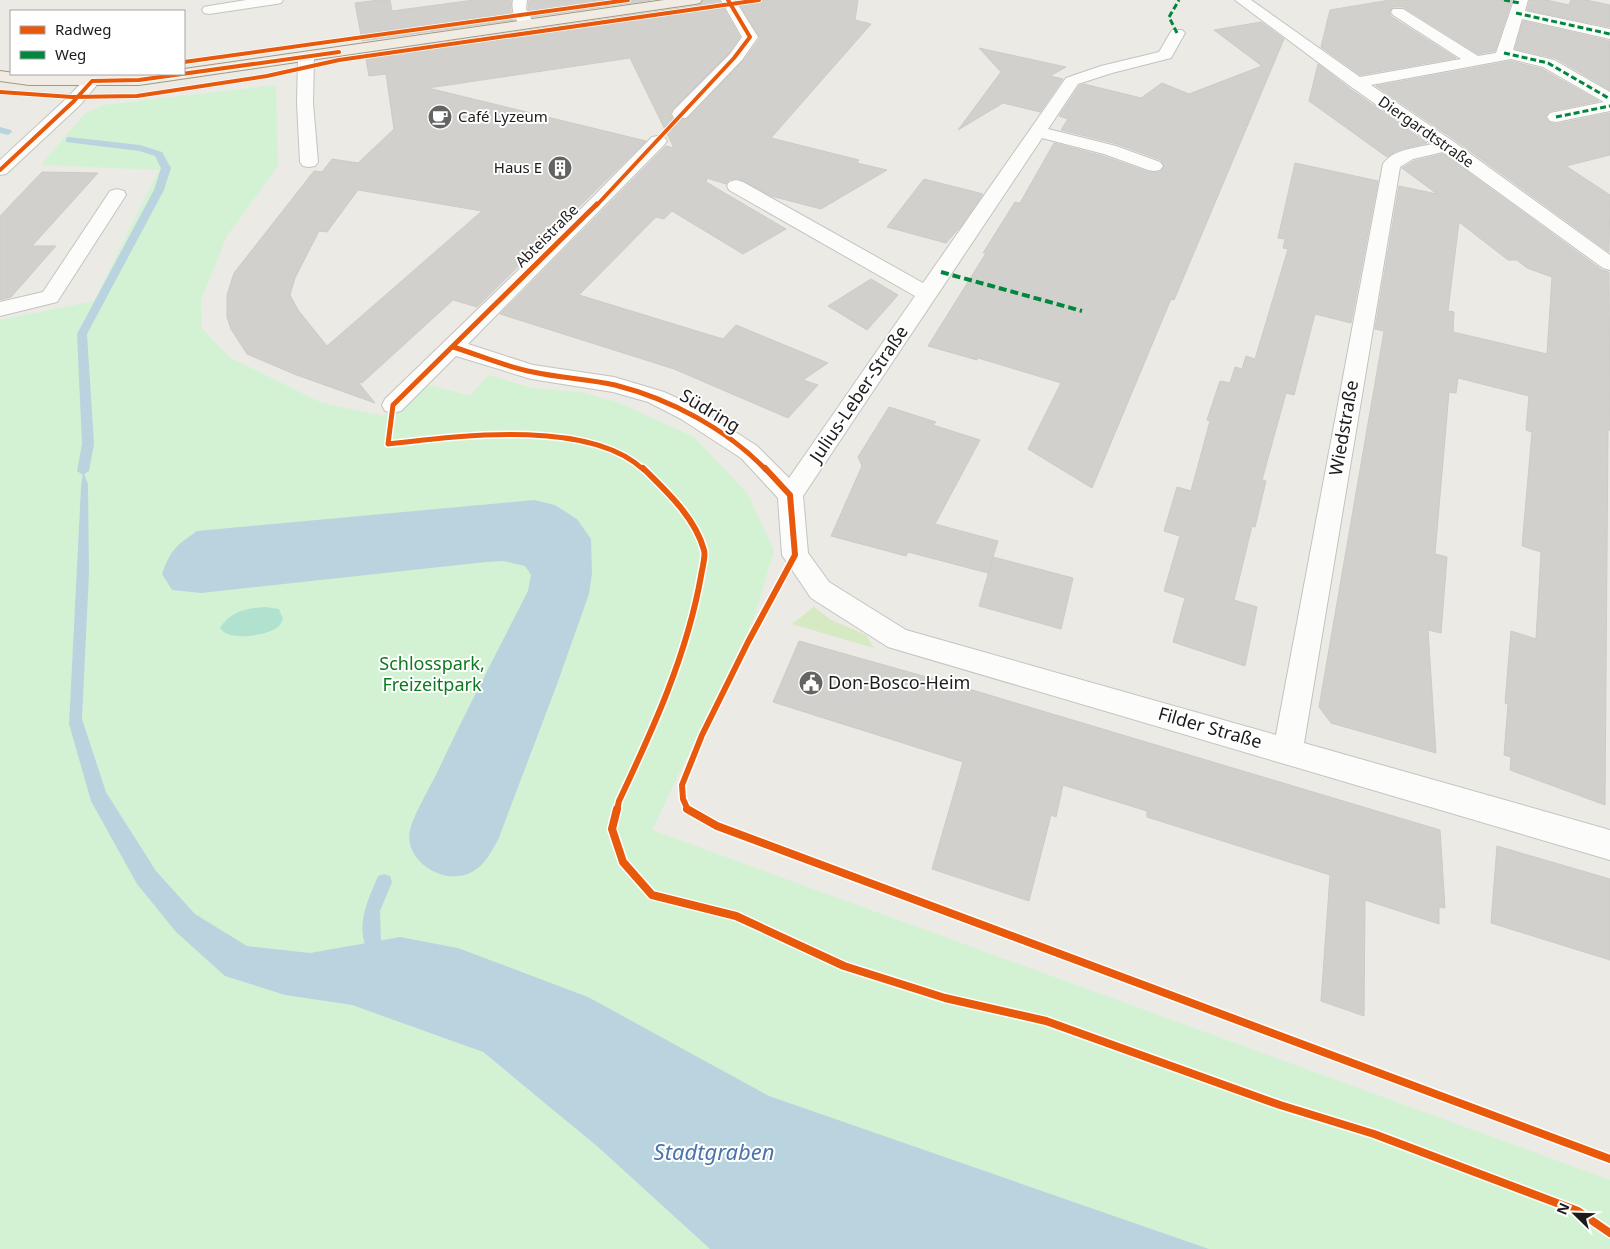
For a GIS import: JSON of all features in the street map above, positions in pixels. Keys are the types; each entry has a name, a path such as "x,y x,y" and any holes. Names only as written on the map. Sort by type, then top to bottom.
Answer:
{"main road":[{"path":"185,73 695,0"},
{"path":"60,75 92,81"},
{"path":"0,76 29,80 92,81 171,75"}],"street":[{"path":"209,10 276,0"},
{"path":"520,0 519,9 526,24"},
{"path":"680,114 736,58 750,37 728,0"},
{"name":"Diergardtstraße","path":"1242,0 1610,264"},
{"path":"1356,83 1505,56 1515,4 1610,34"},
{"path":"1398,12 1476,62"},
{"name":"Julius-Leber-Straße","path":"790,495 1072,81 1107,69 1165,55 1177,33"},
{"path":"1504,54 1548,63 1610,99"},
{"path":"306,57 305,103 309,162"},
{"path":"0,170 92,81"},
{"path":"1556,117 1610,106"},
{"path":"1037,132 1110,150 1154,166"},
{"name":"Abteistraße","path":"393,405 570,231 658,141"},
{"name":"Wiedstraße","path":"1288,750 1392,164 1407,155 1448,146"},
{"path":"736,186 927,294"},
{"path":"0,309 50,298 117,195"},
{"name":"Südring","path":"453,347 531,372 614,385 656,397 689,413 749,452 790,495"},
{"name":"Filder Straße","path":"790,495 795,555 820,590 898,639 1288,750 1610,845"}],"green space":[{"name":"Schlosspark, Freizeitpark","path":"276,85 278,166 227,236 201,300 202,328 229,357 322,403 383,416 430,385 470,396 488,375 533,388 579,392 617,402 694,437 748,494 774,551 754,618 652,830 1610,1180 1610,1249 853,1249 588,997 458,948 400,937 310,953 247,946 195,914 156,871 106,792 82,719 89,574 83,472 69,724 137,884 285,995 352,1005 482,1052 598,1147 710,1249 0,1249 0,320 94,301 159,170 41,165 84,114 104,105"},
{"path":"814,607 831,620 866,635 874,648 792,624"},
{"path":"253,608 279,609 283,619 279,626 273,630 261,634 237,636 230,635 220,628 234,614"}],"water":[{"name":"Stadtgraben","path":"83,471 88,484 89,574 82,719 106,792 156,871 195,914 247,946 310,953 400,937 458,948 588,997 769,1096 1209,1249 710,1249 598,1147 483,1052 352,1005 285,995 225,976 176,932 137,884 91,801 69,724"},
{"path":"534,500 555,505 577,519 591,539 592,573 589,594 498,840 490,854 477,869 461,876 450,876 428,868 419,861 413,852 410,830 414,818 528,591 531,575 525,566 503,561 486,562 201,593 172,590 162,574 171,553 197,531"}],"building":[{"path":"390,0 392,11 474,0 511,0 511,11 514,20 362,41 355,3"},
{"path":"529,0 651,0 532,17 528,9"},
{"path":"704,0 719,0 740,37 729,53 673,109 670,113 672,119 687,119 743,61 760,38 737,0 858,0 855,20 871,24 771,138 859,160 857,163 887,170 821,209 771,196 737,178 728,180 726,184 707,178 706,182 786,229 743,254 672,211 664,219 656,217 579,295 723,339 736,325 828,363 803,380 818,385 788,418 674,369 500,314 666,146 674,148 630,58 428,88 646,141 477,307 453,300 362,383 358,382 375,403 294,374 247,354 231,329 227,317 227,295 234,273 314,171 322,172 332,159 358,163 394,129 386,74 369,76 365,54 702,4","holes":["358,190 482,211 327,346 298,310 290,295 295,278 319,231 327,232"]},
{"path":"1390,0 1512,0 1495,51 1478,54 1403,7 1393,7 1389,13 1392,17 1456,58 1360,75 1321,47 1330,10"},
{"path":"1530,0 1546,0 1569,5 1571,0 1586,0 1610,5 1610,27 1527,10"},
{"path":"1523,21 1610,41 1610,90 1555,58 1515,49"},
{"path":"1261,22 1284,39 1174,300 1171,299 1092,488 1028,449 1061,383 978,358 977,360 928,346 986,253 983,253 1015,202 1020,203 1054,143 1103,156 1148,172 1160,172 1164,167 1161,160 1117,144 1061,130 1068,119 1059,116 1079,86 1084,84 1141,98 1162,83 1189,94 1262,66 1214,30"},
{"path":"979,48 1066,67 1050,76 1063,79 1040,112 1003,103 958,130 1001,72"},
{"path":"1511,61 1542,69 1599,101 1550,111 1545,117 1550,123 1556,124 1610,113 1610,155 1566,166 1610,195 1609,252 1455,140 1376,86"},
{"path":"1318,64 1427,143 1398,150 1387,157 1309,101"},
{"path":"1443,154 1602,270 1609,272 1610,430 1608,430 1605,805 1510,770 1511,757 1504,755 1508,704 1505,703 1511,631 1536,639 1541,552 1522,546 1532,432 1526,430 1529,396 1458,378 1456,393 1449,392 1435,554 1447,557 1441,633 1428,630 1436,753 1331,723 1319,707 1384,331 1375,329 1399,186 1437,194 1402,168 1414,161","holes":["1459,222 1508,260 1517,260 1527,268 1552,277 1547,354 1453,332 1454,312 1448,311"]},
{"path":"1295,163 1378,181 1351,323 1315,314 1294,395 1286,393 1262,480 1266,481 1255,527 1252,526 1234,600 1257,607 1245,666 1173,642 1185,598 1164,591 1180,536 1164,531 1177,487 1191,491 1210,421 1207,420 1220,381 1230,383 1235,367 1242,369 1246,356 1255,359 1288,249 1283,248 1285,239 1278,238"},
{"path":"42,172 98,173 32,246 56,246 11,297 0,300 0,216"},
{"path":"924,179 983,194 961,226 946,243 887,227"},
{"path":"871,279 898,295 867,330 828,306"},
{"path":"889,407 936,422 933,425 980,440 935,524 998,541 988,573 908,552 906,556 831,536 862,466 858,457"},
{"path":"993,557 1073,578 1061,629 979,606"},
{"path":"799,641 969,689 1440,830 1445,908 1439,907 1439,924 1365,900 1364,1016 1321,1001 1330,875 1147,817 1147,811 1063,785 1056,817 1051,815 1029,901 932,869 963,762 773,702"},
{"path":"1497,846 1610,879 1610,960 1491,923"}],"waterway":[{"path":"0,130 8,132"},
{"path":"69,140 140,148 159,154 166,168 159,190 82,334 88,444 83,471"},
{"path":"372,941 372,911 384,882"}],"marked path":[{"path":"1177,33 1169,17 1179,0"},
{"path":"1504,0 1520,3"},
{"path":"1516,13 1610,34"},
{"path":"1504,53 1548,63 1610,99"},
{"path":"1556,117 1610,106"},
{"path":"941,272 1082,311"}],"cycle path":[{"path":"185,62 628,0"},
{"path":"728,0 750,37 742,48 575,227 393,405 388,444 513,433 583,441 605,447 637,463 673,497 690,520 705,551 695,607 679,658 647,741 619,801 612,829 623,862 652,895 736,916 844,966 945,998 1046,1021 1280,1105 1374,1134 1578,1211 1610,1233"},
{"path":"0,92 72,97 137,96 267,76 339,60 759,0"},
{"path":"185,74 339,52"},
{"path":"0,170 74,101 92,81 139,80 175,75"},
{"path":"453,347 531,372 614,385 656,397 689,413 749,452 790,495 795,555 748,642 702,735 682,785 683,799 688,811 717,826 1610,1159"}],"place":[{"name":"Café Lyzeum","path":"440,117"},
{"name":"Haus E","path":"560,168"},
{"name":"Don-Bosco-Heim","path":"811,683"}]}
